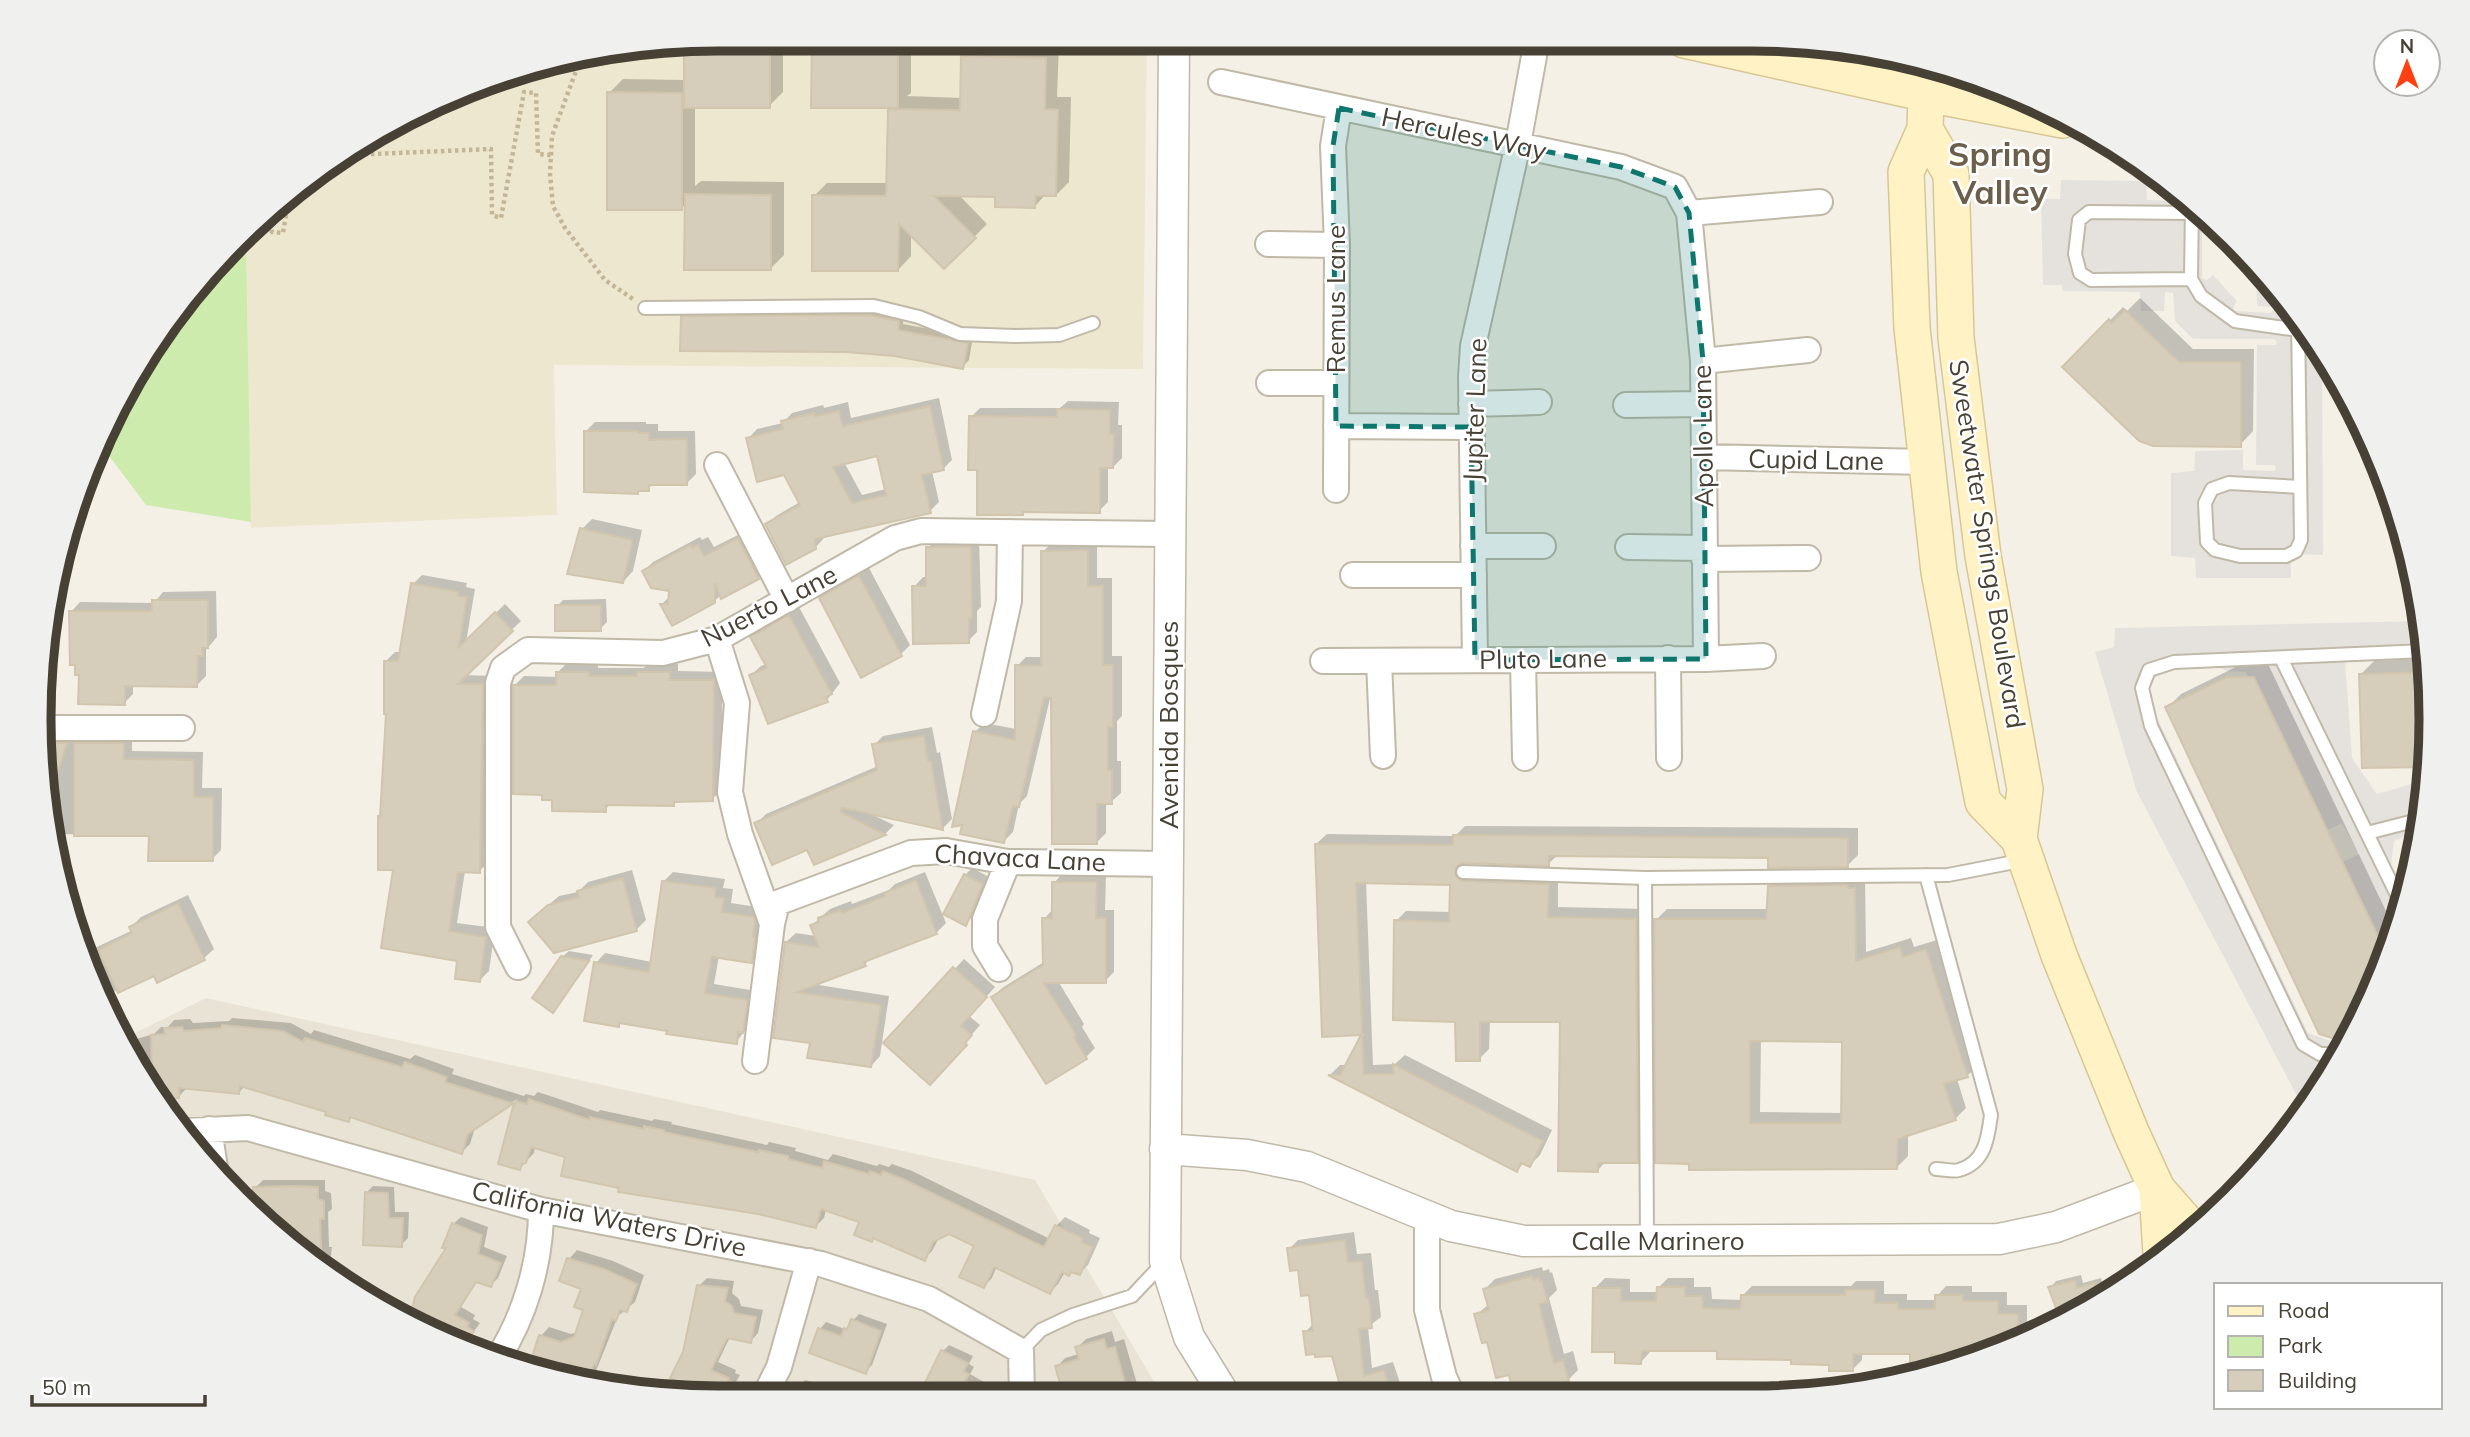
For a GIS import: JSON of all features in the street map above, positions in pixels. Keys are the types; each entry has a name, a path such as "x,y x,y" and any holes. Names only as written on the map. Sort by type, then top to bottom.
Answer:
{"main road":[{"path":"1774,52 1927,80 2017,106"},
{"name":"Sweetwater Springs Boulevard","path":"1927,80 1925,129 1906,172 1912,328 1939,572 1983,802 2022,849 2059,955 2157,1189 2188,1224"},
{"name":"Sweetwater Springs Boulevard","path":"1925,129 1951,174 1956,338 1983,556 2025,789 2022,849"},
{"path":"1927,462 1945,462 1953,478 1958,522 1983,556"},
{"name":"Sweetwater Springs Boulevard","path":"2157,1189 2161,1246"}],"street":[{"name":"Avenida Bosques","path":"1174,51 1165,1261 1189,1337 1219,1386"},
{"name":"Jupiter Lane","path":"1475,660 1471,415 1473,346 1518,144 1535,51"},
{"name":"Hercules Way","path":"1221,82 1621,167 1675,187 1689,213"},
{"name":"Remus Lane","path":"1336,491 1337,245 1333,146 1339,108"},
{"path":"1689,213 1820,202"},
{"name":"Apollo Lane","path":"1689,213 1703,361 1706,659"},
{"path":"1268,244 1337,245"},
{"path":"1703,361 1808,350"},
{"path":"1269,383 1336,383"},
{"path":"1336,426 1471,415 1539,402"},
{"path":"1626,405 1703,404"},
{"name":"Cupid Lane","path":"1704,457 1927,462"},
{"path":"717,465 787,600"},
{"name":"Nuerto Lane","path":"518,967 498,927 498,683 503,668 528,650 663,653 717,639 895,538 921,531 1170,534"},
{"path":"984,713 1009,601 1010,532"},
{"path":"1473,546 1543,546"},
{"path":"1628,547 1808,558"},
{"path":"1353,575 1474,575"},
{"path":"717,639 737,703 730,792 740,834 772,924 755,1061"},
{"name":"Pluto Lane","path":"1324,662 1706,659 1763,656"},
{"path":"1668,658 1669,758"},
{"path":"1523,660 1525,758"},
{"path":"1379,661 1382,756"},
{"path":"51,728 182,728"},
{"name":"Chavaca Lane","path":"772,924 777,904 911,853 946,850 1008,862 1168,864"},
{"path":"999,970 985,946 985,919 1008,862"},
{"name":"California Waters Drive","path":"197,1130 259,1130 541,1210 809,1261 929,1299 1021,1351"},
{"name":"Calle Marinero","path":"1165,1149 1247,1155 1307,1167 1451,1226 1524,1241 1999,1239 2056,1227 2157,1189"},
{"path":"503,1350 528,1290 541,1238 541,1210"},
{"path":"1427,1216 1427,1310 1448,1386"},
{"path":"770,1386 779,1367 809,1261"},
{"path":"1021,1351 1022,1386"}],"lane":[{"path":"2183,209 2089,212 2079,220 2075,254 2080,273 2091,280 2191,279"},
{"path":"2192,216 2191,279 2201,296 2235,321 2289,324"},
{"path":"645,308 874,306 919,317 960,334 1015,336 1059,335 1093,323"},
{"path":"2298,336 2301,540 2296,551 2286,556 2240,556 2215,550 2207,542 2205,503 2212,489 2230,483 2300,487"},
{"path":"2329,1054 2320,1054 2303,1044 2151,726 2142,688 2149,670 2174,662 2416,651"},
{"path":"2281,658 2396,892"},
{"path":"2367,833 2411,822"},
{"path":"1463,872 1646,878 1948,875 2022,849"},
{"path":"1926,875 1991,1115 1987,1143 1979,1158 1958,1171 1936,1169"},
{"path":"1646,878 1647,1241"},
{"path":"1021,1351 1041,1330 1073,1315 1132,1296 1165,1261"}],"path":[{"path":"580,66 552,136 553,206 565,228 605,280 645,308"},
{"path":"362,155 491,149 492,215 501,218 524,92 536,93 538,154 551,155"},
{"path":"271,223 272,232 283,233 287,209"}],"highlighted area":[{"path":"1339,108 1621,167 1675,187 1689,213 1703,361 1706,659 1475,660 1471,427 1336,426 1333,146"}],"shaded area":[{"path":"718,51 1147,51 1143,369 554,365 557,515 251,528 246,246 312,189 385,140 423,120 504,86 631,56"},
{"path":"2061,180 2146,181 2147,200 2172,200 2202,225 2202,278 2207,280 2213,275 2237,301 2233,308 2235,311 2271,313 2275,307 2257,306 2256,281 2322,372 2323,555 2291,554 2291,578 2196,578 2195,558 2171,556 2171,473 2194,471 2195,451 2243,450 2243,470 2276,469 2275,465 2256,465 2257,345 2276,345 2277,342 2274,339 2193,339 2175,321 2173,293 2165,292 2164,311 2141,311 2140,292 2063,291 2062,285 2043,285 2041,199 2060,199"},
{"path":"2412,621 2417,660 2345,661 2352,758 2377,794 2416,783 2408,836 2394,841 2391,865 2398,882 2380,942 2341,863 2359,854 2342,823 2321,833 2246,672 2226,671 2214,664 2182,667 2151,679 2148,699 2308,1033 2331,1041 2337,1038 2304,1093 2297,1096 2137,792 2095,652 2114,647 2115,628"},
{"path":"206,998 1035,1180 1157,1386 675,1385 588,1373 504,1351 423,1317 385,1297 348,1274 278,1221 216,1159 189,1125 163,1089 131,1035"}],"green space":[{"path":"246,246 251,522 146,505 107,453 140,385 163,348 216,278"}],"building":[{"path":"770,51 770,108 684,108 684,52"},
{"path":"812,51 898,51 898,108 811,108"},
{"path":"961,56 1046,58 1045,109 1058,110 1056,196 1036,196 1035,208 995,207 995,197 934,196 976,238 944,269 899,224 898,271 812,271 812,195 886,196 888,109 960,110"},
{"path":"607,92 682,93 682,210 607,210"},
{"path":"685,194 771,195 771,270 684,270"},
{"path":"2125,310 2179,362 2241,362 2241,447 2153,446 2139,441 2062,367 2109,319 2112,323"},
{"path":"869,315 899,321 898,330 968,343 963,369 895,356 845,352 680,351 681,316"},
{"path":"930,406 944,470 922,475 931,513 815,539 816,549 786,565 765,524 800,505 784,475 757,482 746,438 783,429 781,421 814,413 815,416 839,411 843,426","holes":["877,456 886,495 852,503 833,467"]},
{"path":"1057,409 1110,410 1110,434 1114,434 1113,468 1100,468 1100,513 1023,512 1023,515 977,515 977,470 968,470 969,416 1057,417"},
{"path":"584,431 638,431 649,433 649,440 687,439 687,485 649,485 649,491 638,491 638,494 584,492"},
{"path":"580,528 633,540 623,583 567,574"},
{"path":"738,538 759,579 721,599 715,583 715,603 672,626 660,604 668,604 669,591 651,588 642,571 690,545 692,548 698,545 704,556"},
{"path":"926,547 971,547 972,618 969,619 969,643 913,644 912,586 926,586"},
{"path":"1088,550 1088,586 1103,586 1103,665 1113,665 1113,727 1108,727 1108,770 1112,770 1112,804 1097,804 1097,844 1052,844 1051,698 1044,697 1019,807 1013,806 1004,843 960,834 962,825 952,827 973,731 1015,740 1015,665 1041,666 1041,551"},
{"path":"859,575 902,656 861,678 819,598"},
{"path":"411,583 459,592 458,596 467,597 459,647 495,612 513,631 458,684 483,684 480,873 458,872 449,931 486,937 480,982 455,979 457,961 381,948 393,870 378,870 378,816 386,714 384,661 398,661"},
{"path":"152,600 208,600 208,648 202,648 203,656 198,656 197,687 125,686 125,705 78,704 79,675 75,675 75,665 70,665 69,611 152,611"},
{"path":"555,605 601,605 601,631 555,631"},
{"path":"789,615 832,694 826,697 828,702 768,724 749,675 767,668 750,637"},
{"path":"556,672 589,672 589,676 637,676 637,672 670,672 670,680 714,680 713,801 674,802 674,806 606,805 606,812 552,811 552,800 542,800 542,795 513,794 513,685 556,685"},
{"path":"2418,672 2418,767 2362,768 2359,674"},
{"path":"2227,677 2254,677 2381,942 2337,1040 2319,1034 2165,707"},
{"path":"924,736 943,830 842,808 841,812 886,835 814,865 807,850 772,865 754,823 877,770 872,744"},
{"path":"52,743 67,743 54,785"},
{"path":"74,743 124,743 124,759 194,760 194,797 213,797 213,861 148,861 149,836 74,836"},
{"path":"1453,835 1848,838 1848,867 1768,868 1768,858 1549,856 1549,866 1463,863 1456,867 1455,875 1462,881 1549,884 1548,917 1636,919 1638,1163 1598,1163 1598,1172 1558,1171 1560,1022 1480,1022 1480,1061 1456,1061 1455,1022 1393,1020 1394,920 1449,922 1450,885 1356,883 1364,1074 1393,1074 1393,1064 1543,1141 1530,1167 1521,1163 1517,1172 1328,1075 1340,1075 1361,1035 1322,1037 1315,844 1453,845"},
{"path":"964,874 983,884 966,926 943,914"},
{"path":"623,878 637,931 554,953 528,922 548,905 579,897 577,891"},
{"path":"916,880 937,934 864,962 866,966 797,992 881,1005 871,1067 807,1058 810,1043 773,1038 785,942 819,947 810,925 819,922 818,918 841,910 842,913"},
{"path":"662,881 716,888 715,897 724,898 722,912 754,917 752,963 712,957 705,993 748,1000 743,1033 738,1032 737,1044 666,1034 667,1031 619,1023 619,1027 584,1021 594,962 649,972"},
{"path":"1052,882 1097,882 1096,918 1106,918 1106,983 1044,983 1076,1035 1074,1037 1087,1059 1046,1084 991,997 1043,965 1042,918 1052,918"},
{"path":"1848,885 1848,888 1855,888 1856,961 1900,947 1903,957 1926,949 1968,1077 1944,1084 1956,1120 1898,1139 1897,1169 1689,1170 1689,1164 1655,1163 1654,919 1766,919 1768,886","holes":["1750,1041 1842,1042 1841,1123 1750,1123"]},
{"path":"178,903 205,960 157,983 154,976 118,993 98,950 132,933 129,927"},
{"path":"561,956 589,961 553,1013 532,998"},
{"path":"953,967 987,997 961,1026 972,1035 965,1043 967,1045 930,1085 883,1043"},
{"path":"222,1025 283,1031 303,1042 305,1038 402,1067 405,1062 447,1077 445,1082 513,1103 468,1134 462,1154 350,1117 349,1122 325,1115 326,1112 240,1086 239,1094 179,1088 179,1098 170,1099 152,1071 151,1035 165,1034 164,1028 182,1027 184,1031 221,1028"},
{"path":"529,1099 590,1120 590,1117 644,1129 644,1126 664,1130 758,1152 759,1150 788,1156 788,1159 822,1168 824,1161 869,1174 870,1171 881,1175 883,1171 1044,1247 1055,1225 1083,1238 1082,1242 1093,1247 1080,1275 1071,1272 1069,1276 1062,1272 1050,1294 994,1267 984,1288 959,1277 974,1246 949,1234 933,1242 925,1261 873,1238 872,1242 854,1235 859,1222 821,1209 816,1228 758,1214 618,1192 619,1188 561,1176 565,1157 531,1147 526,1163 522,1164 520,1170 498,1164 516,1101 527,1104"},
{"path":"253,1187 318,1187 318,1199 324,1201 324,1219 320,1219 321,1255 253,1198"},
{"path":"365,1192 388,1193 389,1218 403,1218 402,1247 363,1245"},
{"path":"452,1223 482,1235 478,1254 501,1263 491,1287 476,1282 455,1315 469,1323 467,1327 474,1331 470,1338 410,1310 446,1248 442,1248"},
{"path":"1345,1240 1348,1262 1362,1261 1372,1328 1359,1329 1364,1376 1384,1370 1389,1386 1340,1386 1332,1356 1306,1355 1303,1331 1313,1331 1309,1295 1301,1296 1298,1270 1290,1271 1287,1248"},
{"path":"567,1258 604,1269 637,1284 627,1312 620,1310 616,1321 612,1319 596,1365 594,1364 590,1373 531,1359 539,1335 561,1342 574,1337 583,1310 574,1307 581,1289 559,1281"},
{"path":"1532,1276 1533,1280 1539,1278 1540,1282 1542,1281 1548,1302 1539,1304 1554,1363 1563,1360 1569,1381 1559,1386 1512,1386 1509,1375 1496,1378 1487,1342 1482,1343 1474,1314 1489,1310 1483,1289"},
{"path":"2075,1280 2077,1288 2094,1283 2096,1290 2057,1312 2048,1287"},
{"path":"697,1285 728,1288 725,1301 732,1306 734,1313 756,1317 751,1343 727,1338 711,1370 729,1378 733,1383 732,1386 684,1385 670,1378 683,1352"},
{"path":"1657,1287 1685,1287 1685,1296 1702,1296 1703,1308 1740,1309 1741,1295 1845,1295 1845,1290 1875,1290 1875,1303 1898,1303 1898,1309 1935,1309 1935,1295 1963,1295 1963,1301 1998,1301 1998,1314 2018,1314 2018,1330 1966,1351 1952,1355 1931,1355 1931,1361 1911,1366 1910,1354 1853,1354 1853,1371 1829,1371 1829,1365 1791,1364 1791,1360 1717,1359 1717,1351 1642,1351 1641,1364 1615,1363 1615,1352 1592,1352 1593,1288 1621,1288 1621,1301 1656,1301"},
{"path":"851,1319 881,1331 866,1374 809,1353 818,1328 841,1336 844,1328 847,1330"},
{"path":"1104,1339 1107,1349 1115,1347 1126,1386 1061,1386 1055,1366 1079,1359 1075,1347"},
{"path":"941,1350 968,1363 964,1371 969,1374 965,1381 975,1386 923,1386"}],"district":[{"name":"Spring Valley","path":"2000,173"}]}
